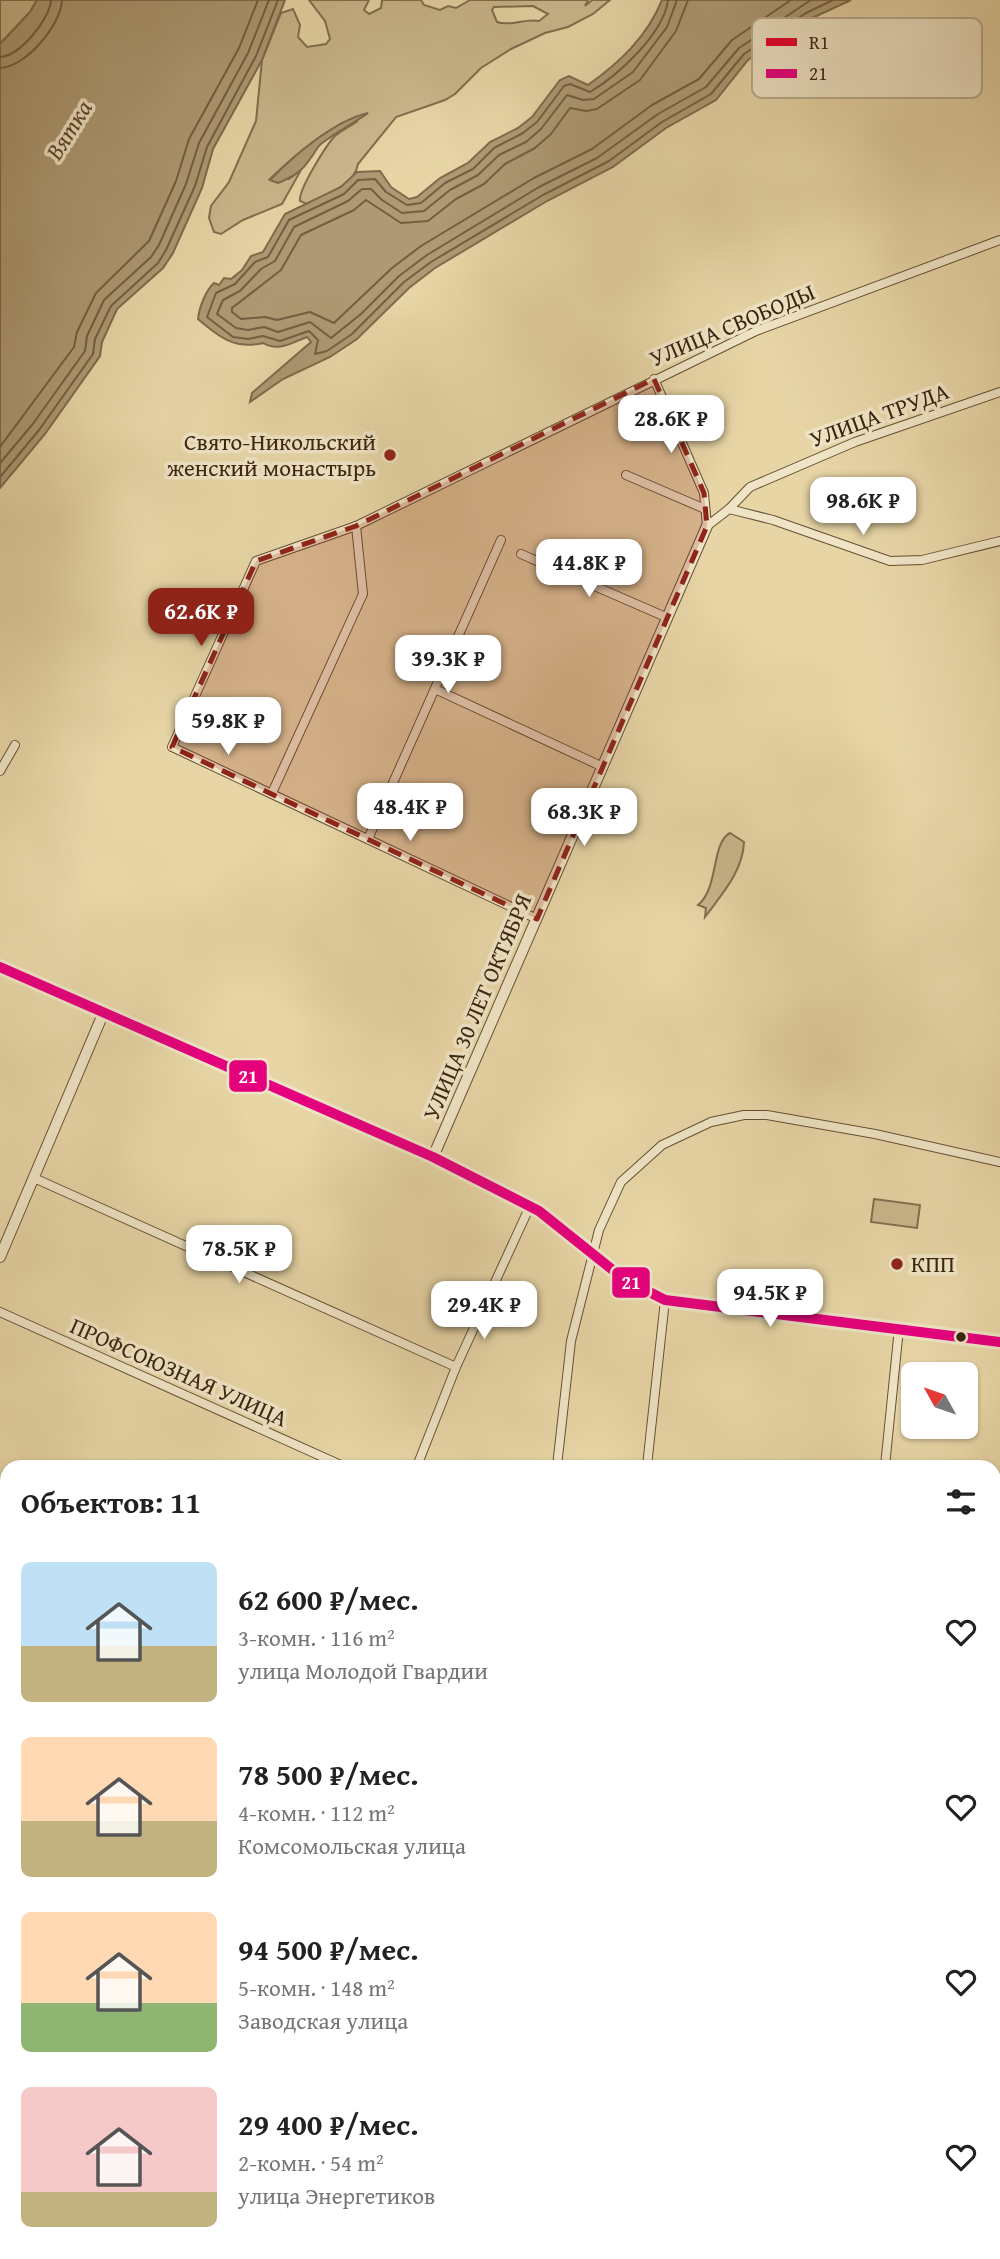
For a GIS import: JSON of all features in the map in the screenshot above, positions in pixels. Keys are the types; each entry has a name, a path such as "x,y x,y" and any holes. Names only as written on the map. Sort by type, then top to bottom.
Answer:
{"street":[{"name":"УЛИЦА СВОБОДЫ","path":"272,793 172,747 256,561 356,526 756,331 1000,240"},
{"path":"654,379 704,494 707,526"},
{"name":"УЛИЦА ТРУДА","path":"707,526 729,509 750,487 855,442 1000,392"},
{"path":"626,475 705,509"},
{"path":"729,509 773,520 890,561 922,560 1000,541"},
{"path":"356,526 363,594 272,793 537,919"},
{"name":"УЛИЦА 30 ЛЕТ ОКТЯБРЯ","path":"433,1157 707,526"},
{"path":"368,839 501,540"},
{"path":"521,554 668,618"},
{"path":"435,689 603,767"},
{"path":"0,771 15,745"},
{"path":"0,967 433,1157 530,1206 628,1282 665,1300 1000,1342"},
{"path":"0,1257 103,1014"},
{"path":"558,1460 570,1340 603,1218 628,1174 662,1145 712,1122 744,1115 767,1115 875,1134 1000,1162"},
{"path":"34,1178 456,1367"},
{"path":"418,1460 456,1367 530,1206"},
{"path":"647,1460 665,1300"},
{"name":"ПРОФСОЮЗНАЯ УЛИЦА","path":"0,1312 330,1460"},
{"path":"885,1460 899,1328"}],"highlighted area":[{"path":"654,379 704,493 707,526 537,919 172,747 256,561 356,526"}],"shaded area":[{"path":"0,0 37,0 30,12 0,44"},
{"path":"309,0 369,0 364,10 369,14 381,8 382,0 421,0 424,5 440,10 448,6 456,8 470,0 588,0 585,6 592,0 610,0 593,14 568,27 545,33 511,49 481,68 455,94 445,100 396,117 345,184 307,204 300,201 301,195 319,158 334,137 358,121 333,130 300,152 270,179 289,179 301,170 282,204 243,220 221,234 214,232 209,218 211,206 229,182 256,121 262,60 281,13 293,9 300,25 298,37 307,47 326,44 330,39 325,21","holes":["533,6 548,14 539,21 502,23 497,22 492,10 494,7"]},
{"path":"730,833 744,842 743,853 736,872 705,917 706,908 698,905 709,888 720,846"},
{"path":"874,1199 920,1205 917,1228 871,1222"}],"water":[{"name":"Вятка","path":"37,0 285,0 262,60 213,149 202,188 173,253 163,268 117,309 102,342 100,356 45,434 0,488 0,44 30,12"},
{"path":"662,0 851,0 812,18 752,18 752,57 716,100 666,128 613,167 547,201 435,268 409,288 357,339 330,357 283,379 250,402 252,393 311,342 307,337 285,346 274,347 263,343 244,345 220,336 198,319 208,290 214,283 219,285 224,278 231,279 242,270 251,256 263,252 285,214 341,187 357,172 380,171 391,187 409,199 417,197 440,178 468,163 490,142 518,128 532,117 560,80 569,76 588,85 599,77 640,37"},
{"path":"368,113 321,144 298,173 278,183 270,180 328,131"}],"transit line":[{"name":"21","path":"0,967 433,1157 539,1211 624,1279 665,1300 1000,1342"}],"place":[{"name":"Свято-Никольский женский монастырь","path":"390,455"},
{"name":"КПП","path":"897,1264"}]}
